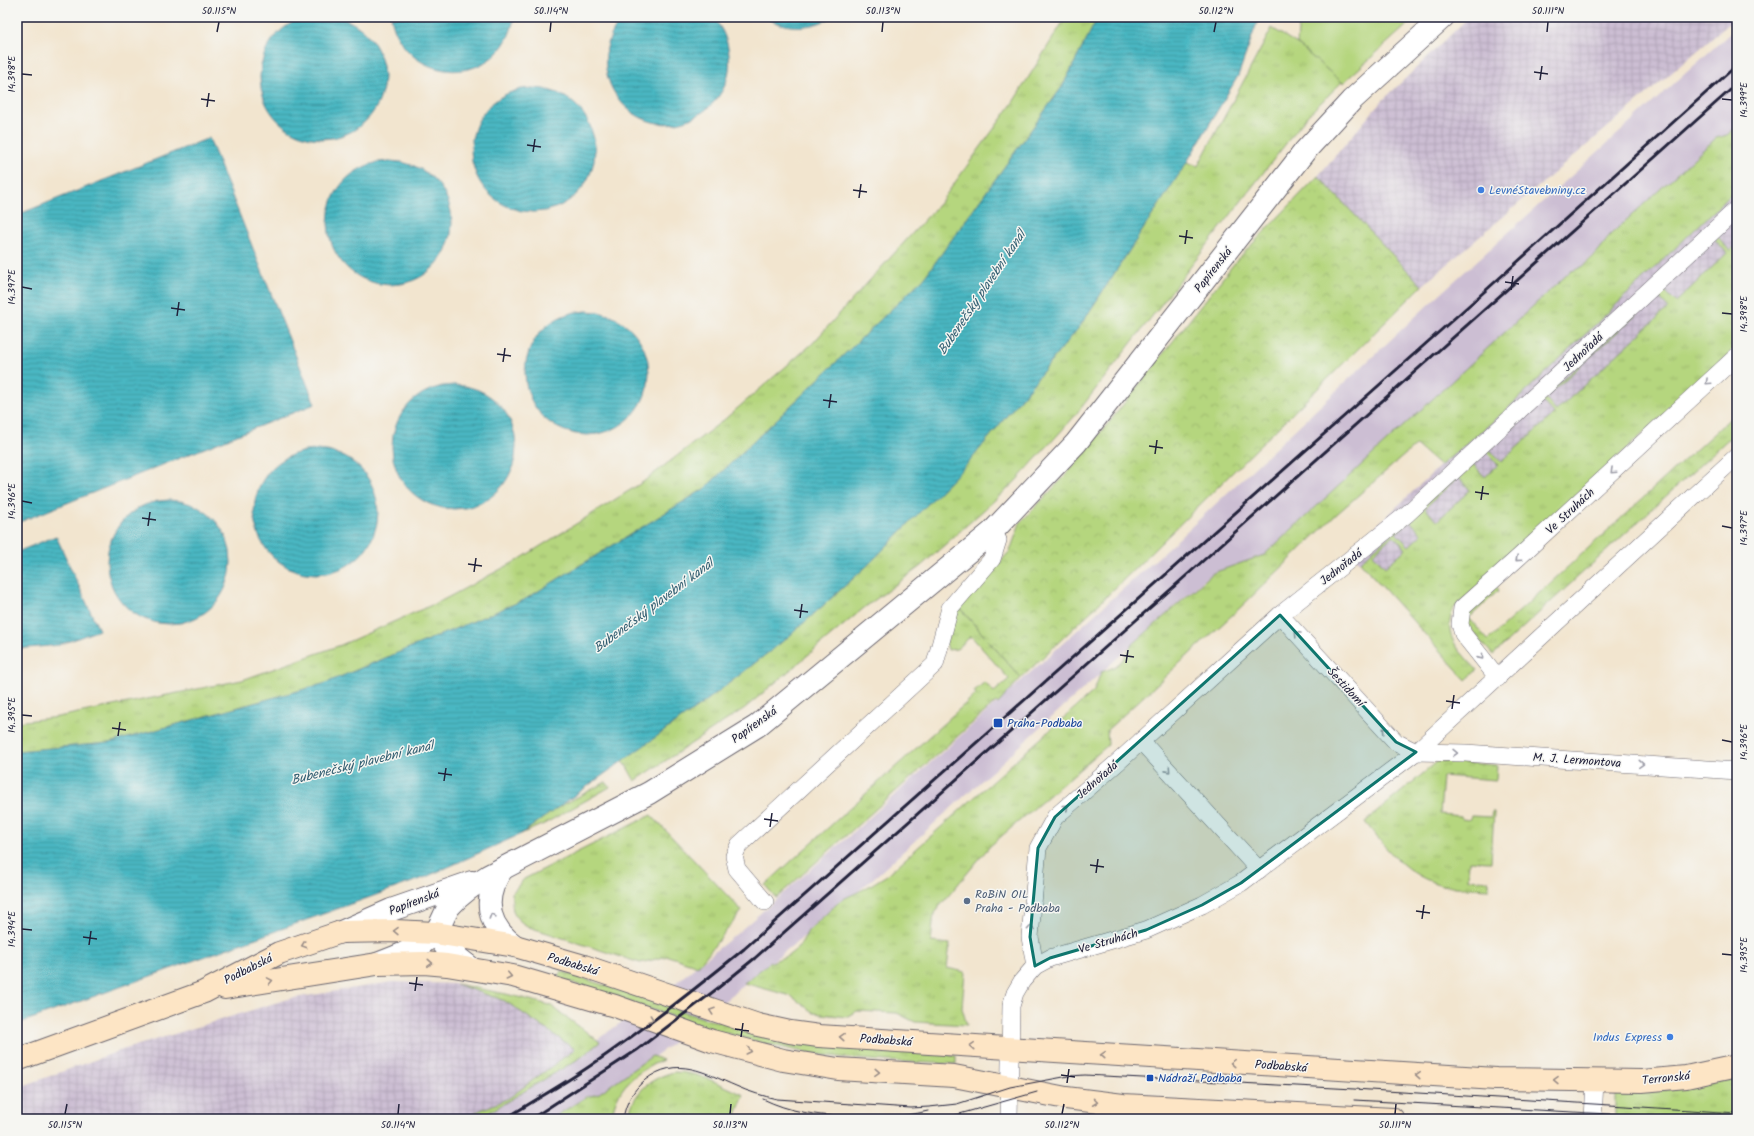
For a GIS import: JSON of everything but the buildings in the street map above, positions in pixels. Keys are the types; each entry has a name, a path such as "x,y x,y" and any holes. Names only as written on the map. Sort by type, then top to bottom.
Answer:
{"main road":[{"name":"Podbabská","path":"17,1060 204,992 279,953 341,932 395,931 435,933 515,946 584,966 722,1014 790,1032 819,1036 1457,1077 1594,1081"},
{"name":"Podbabská","path":"204,992 377,964 424,963 471,968 513,976 614,1006 712,1041 783,1060 858,1071 954,1076 1066,1098 1123,1106 1393,1119"},
{"name":"Terronská","path":"1594,1081 1642,1081 1686,1077 1737,1066"}],"street":[{"name":"Papírenská","path":"341,932 391,910 496,872 635,801 757,726 992,532 1076,443 1305,151 1352,100 1443,17"},
{"name":"Jednořadá","path":"1035,966 1030,937 1038,848 1055,816 1125,756 1280,615 1407,514 1737,209"},
{"name":"Ve Struhách","path":"1498,678 1463,634 1460,624 1462,608 1525,552 1737,356"},
{"name":"Ve Struhách","path":"1009,1119 1011,1006 1015,993 1022,981 1035,966 1050,958 1146,930 1202,905 1241,883 1259,870 1416,752 1737,456"},
{"path":"766,902 737,869 734,856 738,845 934,664 950,608 992,559 998,540 992,532"},
{"name":"Šestidomí","path":"1280,615 1396,742 1416,752"},
{"path":"1141,741 1259,870"},
{"name":"M. J. Lermontova","path":"1416,752 1465,753 1737,771"},
{"name":"Papírenská","path":"377,964 408,951 435,933 441,919 456,900 496,872"},
{"path":"496,872 489,899 490,910 498,931 515,946"},
{"path":"435,933 449,951 471,968"},
{"path":"1593,1119 1594,1081"}],"highlighted area":[{"path":"1280,615 1396,742 1416,752 1241,883 1202,905 1146,930 1050,958 1035,966 1030,937 1038,848 1055,817"}],"shaded area":[{"path":"1469,17 1737,17 1422,286 1318,176 1381,102"},
{"path":"1737,27 1737,126 1727,135 1716,138 1609,236 1603,247 1578,270 1571,272 1264,555 1213,573 1205,579 877,875 820,924 762,969 691,1030 608,1090 563,1119 473,1119 581,1051 663,993 734,936 846,839 1174,543 1431,302"},
{"path":"1737,189 1737,285 1398,604 1350,551 1440,466 1503,413"},
{"path":"392,982 456,984 505,1001 552,1031 576,1049 509,1098 460,1119 17,1119 17,1088 122,1050 288,999"}],"green space":[{"path":"1066,17 1098,17 1062,87 924,278 704,489 524,600 323,684 109,743 17,751 17,722 58,717 242,680 341,645 443,600 520,559 643,482 725,419 812,344 940,203 1012,104"},
{"path":"1299,17 1416,17 1343,83 1297,44"},
{"path":"1272,28 1297,44 1342,82 1308,115 1074,417 1014,483 921,566 864,608 745,708 635,781 623,760 706,701 787,638 868,565 969,462 1080,326 1187,162 1198,166"},
{"path":"1737,126 1737,189 1503,413 1440,466 1416,445 1339,512 1242,606 1107,730 1108,745 990,846 934,913 931,942 950,944 947,968 965,972 962,1008 967,1025 915,1022 897,1013 857,1011 846,1017 814,1013 791,996 744,983 769,963 789,955 799,947 808,931 841,900 864,889 887,875 1094,691 1101,672 1116,666 1131,646 1213,573 1264,555 1571,271 1582,266 1598,252 1609,236 1716,138 1727,135"},
{"path":"1318,176 1422,286 1106,597 1021,678 959,607 1010,551 1020,523 1064,477 1111,420 1236,261"},
{"path":"1718,237 1730,251 1737,244 1737,347 1454,608 1450,627 1451,635 1458,649 1477,670 1466,680 1360,562 1663,289 1676,302 1727,253 1715,240","holes":["1657,296 1668,308 1556,411 1545,398","1542,401 1554,414 1501,462 1489,449","1486,451 1498,465 1485,477 1473,464","1458,477 1470,490 1437,521 1425,508","1410,521 1422,534 1409,546 1396,533","1393,535 1406,549 1385,567 1373,554"]},
{"path":"1737,412 1737,431 1493,655 1463,620 1464,616 1496,586 1499,590 1469,618 1488,640"},
{"path":"959,607 1021,678 998,704 996,702 776,898 765,885 976,694 974,691 985,682 994,692 1009,679 971,636 957,649 948,650 946,643"},
{"path":"1438,761 1497,765 1496,780 1443,776 1440,814 1461,816 1462,819 1469,820 1471,816 1491,817 1492,812 1494,812 1491,862 1469,861 1468,879 1489,881 1489,889 1442,885 1418,875 1389,851 1365,822"},
{"path":"606,782 610,787 544,824 521,834 555,809"},
{"path":"651,815 742,911 698,966 668,956 640,963 529,927 516,917 512,905 512,893 524,879"},
{"path":"561,971 709,1020 956,1056 956,1064 846,1058 778,1047 715,1030 560,979 558,977"},
{"path":"456,984 550,1005 600,1042 580,1058 478,1119 460,1119 509,1098 575,1049 505,1001"},
{"path":"652,1056 663,1060 653,1064 628,1082 617,1098 612,1119 551,1119 586,1097 598,1094"},
{"path":"674,1072 693,1074 719,1083 744,1095 734,1119 716,1117 712,1119 628,1119 630,1110 638,1094 657,1078"},
{"path":"1737,1079 1737,1119 1615,1119 1615,1095 1701,1086"}],"water":[{"path":"322,15 334,16 346,20 357,25 366,33 374,42 379,53 383,65 383,89 379,101 374,112 366,121 357,129 346,134 334,138 322,139 310,138 298,134 287,129 278,121 270,112 265,101 261,89 260,77 261,65 265,53 270,42 278,33 287,25 298,20 310,16"},
{"path":"391,17 514,17 506,41 492,57 474,67 454,71 433,67 415,57 400,40"},
{"path":"623,17 712,17 717,22 724,34 729,56 728,76 721,93 714,103 704,111 681,122 658,123 638,116 622,103 610,84 606,63 609,40"},
{"path":"765,17 832,17 807,26 790,26"},
{"name":"Bubenečský plavební kanál","path":"1098,17 1259,17 1238,76 1187,162 1080,326 969,462 868,565 787,638 706,701 521,834 426,877 17,1024 17,751 109,743 323,684 524,600 704,489 924,278 1062,87"},
{"path":"539,88 557,92 568,98 581,110 591,126 595,150 591,174 585,185 573,198 551,210 527,212 509,208 498,202 485,190 473,168 471,144 475,126 481,115 493,102 515,90"},
{"path":"209,138 315,404 17,523 17,215"},
{"path":"396,161 414,165 425,171 438,183 448,199 452,223 448,247 442,258 430,271 408,283 384,285 366,281 355,275 342,263 330,241 328,217 332,199 338,188 350,175 372,163"},
{"path":"593,311 611,315 622,321 635,333 645,349 649,373 645,397 639,408 627,421 605,433 581,435 563,431 552,425 539,413 527,391 525,367 529,349 535,338 547,325 569,313"},
{"path":"460,385 478,389 489,395 502,407 512,423 516,447 512,471 506,482 494,495 472,507 448,509 430,505 419,499 406,487 394,465 392,441 396,423 402,412 414,399 436,387"},
{"path":"322,450 340,454 351,460 364,472 374,488 378,512 374,536 368,547 356,560 334,572 310,574 292,570 281,564 268,552 256,530 254,506 258,488 264,477 276,464 298,452"},
{"path":"175,500 193,504 204,510 217,522 227,538 231,562 227,586 221,597 209,610 187,622 163,624 145,620 134,614 121,602 109,580 107,556 111,538 117,527 129,514 151,502"},
{"path":"56,536 99,630 59,645 17,649 17,552"}],"tram line":[{"path":"623,1119 630,1098 645,1080 657,1073 680,1067 702,1072 746,1090 777,1099 911,1108 957,1104 1010,1087 1069,1076 1085,1075 1354,1089 1737,1113"},
{"path":"942,1119 1037,1092"},
{"path":"763,1099 793,1110 844,1117 886,1117 928,1111"},
{"path":"1354,1100 1700,1119"}],"railway":[{"path":"505,1119 569,1080 610,1052 706,980 744,949 1475,300 1737,65"},
{"path":"531,1119 637,1050 755,958 1737,84"}],"place":[{"name":"LevnéStavebniny.cz","path":"1481,190"},
{"name":"Praha-Podbaba","path":"998,723"},
{"name":"RoBiN OIL Praha - Podbaba","path":"967,901"},
{"name":"Indus Express","path":"1670,1037"},
{"name":"Nádraží Podbaba","path":"1150,1078"}]}
